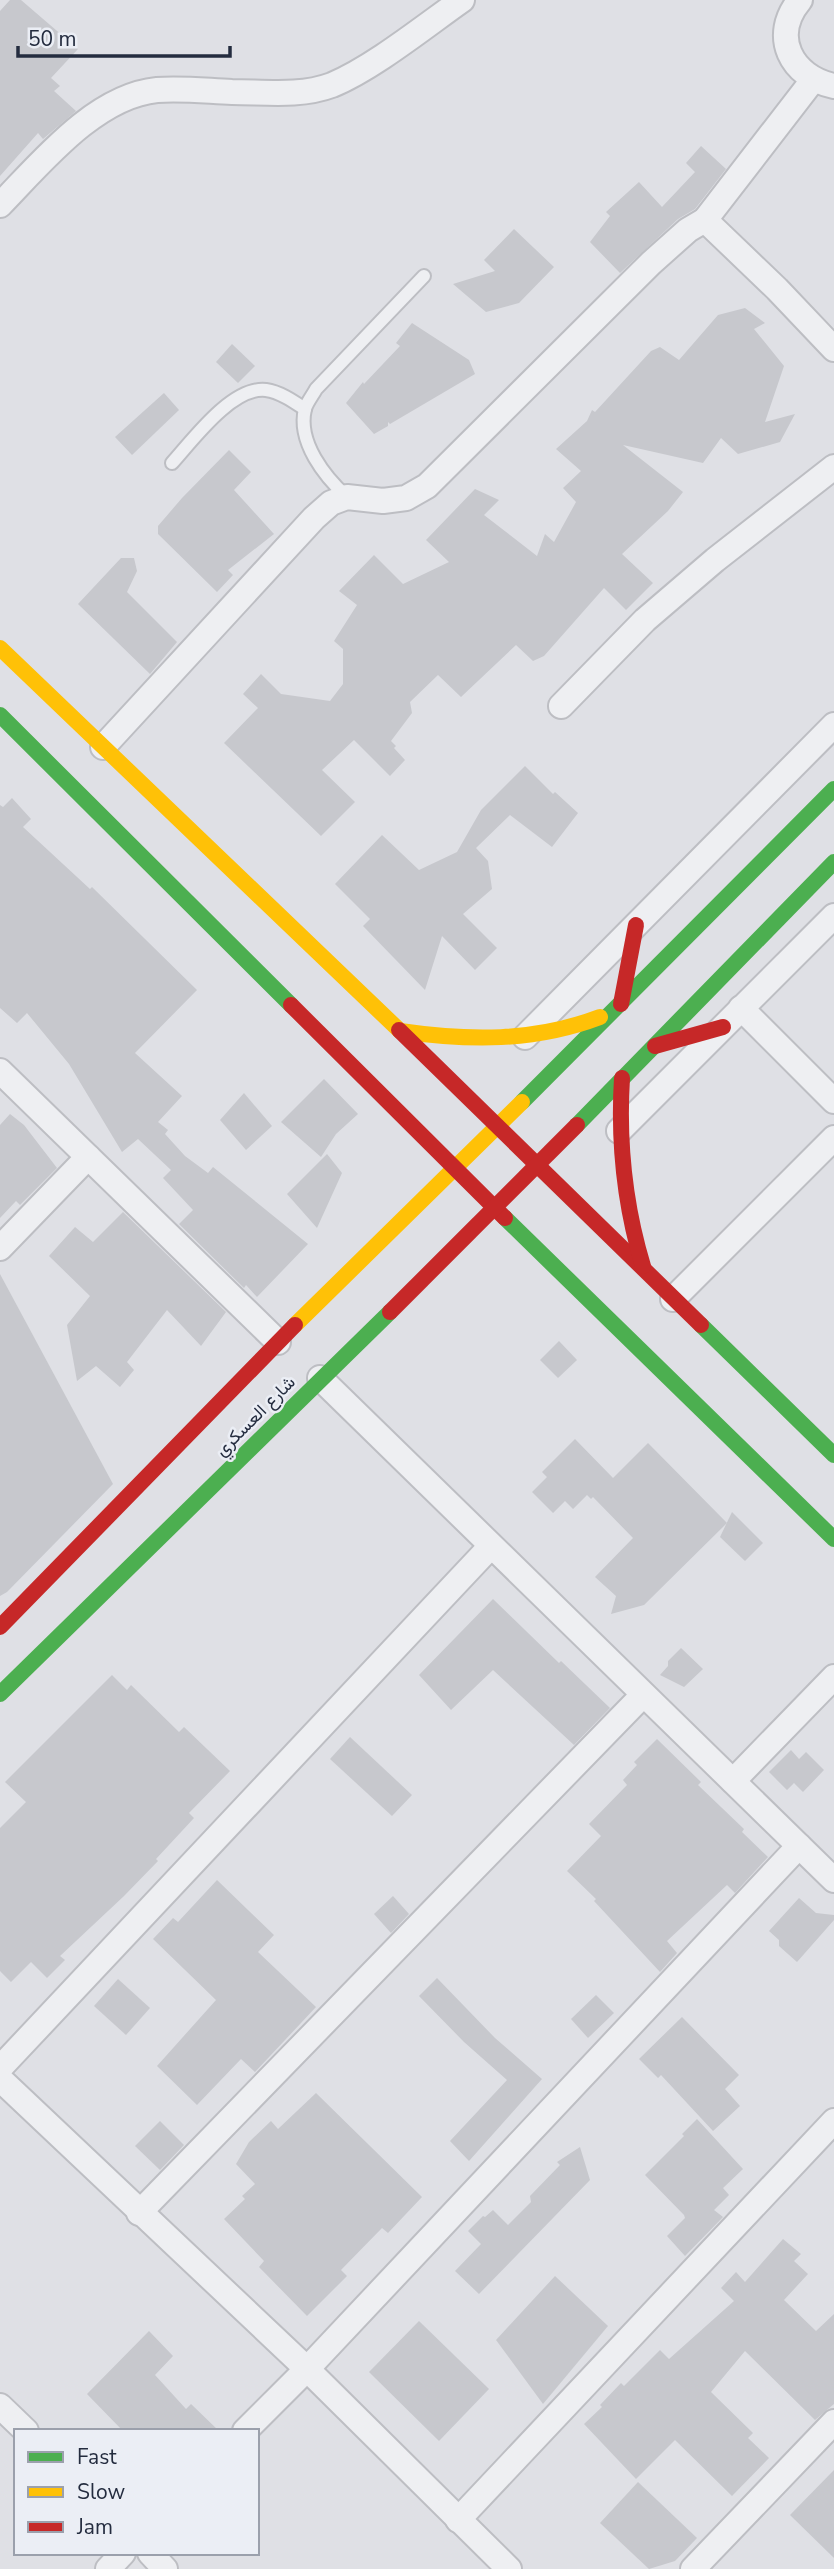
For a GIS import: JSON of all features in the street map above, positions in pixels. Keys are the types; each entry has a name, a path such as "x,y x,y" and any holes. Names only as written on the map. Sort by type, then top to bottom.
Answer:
{"main road":[{"path":"0,648 400,1031 834,1455"},
{"path":"0,715 495,1209 834,1539"},
{"name":"شارع العسكري","path":"0,1627 278,1342 834,789"},
{"name":"شارع العسكري","path":"0,1694 495,1209 834,862"},
{"path":"400,1031 472,1040 525,1037 581,1026 617,1007 636,925"},
{"path":"653,1046 723,1027"},
{"path":"622,1078 619,1131 623,1189 645,1272"}],"street":[{"path":"0,205 63,140 94,115 131,97 155,90 297,93 332,85 367,65 462,0"},
{"path":"103,747 314,517 331,503 347,497 383,501 406,498 427,486 651,263 688,230 705,220 824,83 797,68 788,49 786,29 792,10 800,0"},
{"path":"705,220 777,289 834,349"},
{"path":"561,706 645,620 834,467"},
{"path":"525,1037 834,724"},
{"path":"619,1131 834,916"},
{"path":"741,1009 834,1101"},
{"path":"0,1071 278,1342"},
{"path":"673,1299 834,1138"},
{"path":"0,1248 88,1157"},
{"path":"320,1378 834,1880"},
{"path":"0,2068 491,1546"},
{"path":"733,1781 834,1677"},
{"path":"139,2213 643,1695"},
{"path":"247,2429 307,2369 799,1846"},
{"path":"0,2080 307,2369 509,2569"},
{"path":"458,2520 834,2121"},
{"path":"0,2406 24,2429"},
{"path":"693,2569 834,2422"},
{"path":"108,2569 121,2555"},
{"path":"152,2555 165,2569"}],"lane":[{"path":"347,497 327,479 315,458 305,428 305,409 316,389 424,276"},
{"path":"172,463 206,424 244,394 264,390 284,396 305,409"}],"building":[{"path":"10,0 21,0 78,49 51,78 60,86 54,91 76,111 43,139 38,133 0,176 0,11"},
{"path":"701,146 726,169 695,209 678,219 620,273 590,242 610,216 606,212 639,182 662,207 695,172 686,163"},
{"path":"514,229 554,267 519,303 486,312 453,284 495,271 484,260"},
{"path":"745,308 765,323 754,329 784,366 765,422 795,414 780,442 738,454 721,438 703,463 623,445 683,492 668,511 622,554 653,583 626,610 604,588 544,656 533,661 516,645 461,697 438,675 410,702 412,713 391,741 405,760 390,776 354,740 322,770 355,802 321,836 224,743 258,708 243,694 261,674 281,694 330,701 343,684 343,649 334,641 357,605 339,591 374,555 403,584 449,562 426,540 475,489 499,500 484,515 537,556 545,534 554,542 576,502 563,488 581,471 556,449 587,421 592,410 595,412 651,351 660,347 679,360 718,315"},
{"path":"412,323 469,360 475,374 390,424 388,422 388,426 374,434 346,403 363,382 364,384 400,346 396,343"},
{"path":"232,344 255,366 238,383 216,362"},
{"path":"164,393 179,410 132,455 115,437"},
{"path":"229,450 251,472 234,490 274,534 228,570 233,575 217,592 158,534 158,526"},
{"path":"121,558 134,558 137,571 127,592 177,642 150,674 78,604"},
{"path":"525,766 553,794 555,792 578,813 552,847 510,815 476,848 488,861 492,889 463,914 497,948 475,970 442,936 425,990 363,926 370,919 335,884 382,835 419,870 457,852 481,810"},
{"path":"12,798 31,819 23,827 90,889 92,887 197,990 135,1053 182,1096 158,1122 168,1130 165,1134 185,1156 208,1173 213,1167 308,1244 257,1297 246,1285 244,1288 179,1224 193,1210 163,1178 171,1170 138,1139 122,1152 69,1064 27,1013 17,1023 0,1008 0,805 3,807"},
{"path":"324,1079 358,1114 336,1134 321,1157 281,1122"},
{"path":"244,1093 272,1126 246,1150 220,1120"},
{"path":"10,1114 24,1125 57,1168 20,1205 16,1201 0,1218 0,1125"},
{"path":"327,1154 342,1173 317,1228 287,1194"},
{"path":"123,1212 226,1312 201,1346 167,1310 127,1362 134,1370 120,1387 96,1366 77,1381 67,1325 90,1296 49,1256 75,1227 93,1242"},
{"path":"0,1274 113,1484 0,1596"},
{"path":"559,1341 577,1360 558,1378 540,1360"},
{"path":"575,1439 613,1478 648,1443 727,1523 644,1605 611,1614 616,1596 595,1577 633,1538 593,1497 591,1499 587,1495 573,1509 565,1501 553,1513 532,1492 547,1477 542,1472"},
{"path":"732,1512 763,1543 745,1561 720,1537"},
{"path":"493,1599 610,1708 574,1745 493,1670 451,1710 419,1675"},
{"path":"681,1648 703,1669 684,1687 660,1675 668,1666 668,1661"},
{"path":"112,1675 127,1690 131,1685 179,1732 184,1727 230,1771 189,1813 194,1818 156,1859 158,1861 60,1956 65,1960 47,1978 31,1962 11,1982 0,1971 0,1828 26,1802 5,1782"},
{"path":"350,1737 412,1795 392,1816 330,1759"},
{"path":"657,1739 701,1782 698,1785 744,1829 742,1832 768,1857 735,1893 727,1885 667,1941 677,1953 660,1972 594,1901 596,1899 567,1871 601,1836 589,1824 627,1785 623,1780 637,1765 634,1762"},
{"path":"791,1750 799,1759 806,1752 824,1770 803,1792 794,1783 787,1790 769,1772"},
{"path":"217,1880 274,1935 258,1952 316,2007 255,2072 241,2059 197,2105 157,2066 216,2000 153,1939 173,1918 178,1922"},
{"path":"393,1896 409,1914 391,1933 374,1914"},
{"path":"799,1898 816,1913 834,1915 834,1920 797,1962 779,1946 779,1940 769,1931"},
{"path":"437,1978 495,2038 542,2079 469,2161 450,2141 507,2080 464,2042 419,1996"},
{"path":"118,1979 150,2008 126,2035 94,2006"},
{"path":"596,1995 614,2013 588,2038 571,2019"},
{"path":"682,2017 739,2075 725,2089 740,2106 713,2131 661,2075 658,2078 639,2059"},
{"path":"316,2093 422,2197 388,2233 382,2228 341,2270 347,2276 307,2316 259,2267 264,2261 224,2219 245,2199 242,2196 255,2184 236,2164 249,2142 271,2121 278,2129"},
{"path":"697,2119 743,2169 723,2188 729,2195 714,2210 723,2217 685,2256 667,2236 685,2218 684,2215 645,2175"},
{"path":"160,2121 184,2145 160,2170 135,2146"},
{"path":"580,2147 590,2180 479,2294 455,2271 481,2244 468,2231 493,2210 508,2225 531,2202 530,2196 560,2165 557,2162"},
{"path":"783,2239 801,2254 794,2261 808,2274 784,2300 816,2331 834,2314 834,2404 815,2420 745,2351 711,2392 753,2433 748,2438 769,2458 732,2496 675,2440 636,2479 584,2424 621,2383 624,2386 660,2350 669,2359 734,2301 721,2288 736,2272 745,2282"},
{"path":"555,2276 608,2326 543,2404 496,2340"},
{"path":"419,2321 489,2389 439,2441 369,2372"},
{"path":"149,2331 173,2356 155,2375 186,2409 191,2404 217,2429 121,2429 87,2394"},
{"path":"834,2470 834,2558 790,2515"},
{"path":"638,2482 697,2538 675,2561 649,2569 600,2523"}],"traffic: fast":[{"path":"0,715 291,1005"},
{"path":"522,1102 834,789"},
{"path":"577,1125 834,862"},
{"path":"505,1218 834,1539"},
{"path":"0,1694 390,1312"},
{"path":"701,1325 834,1455"}],"traffic: slow":[{"path":"0,648 399,1030"},
{"path":"400,1031 451,1037 501,1037 551,1031 600,1017"},
{"path":"295,1325 522,1102"}],"traffic: jam":[{"path":"621,1004 636,925"},
{"path":"291,1005 505,1218"},
{"path":"655,1046 723,1027"},
{"path":"399,1030 701,1325"},
{"path":"622,1078 624,1173 631,1219 643,1266"},
{"path":"390,1312 577,1125"},
{"path":"0,1627 295,1325"}]}
